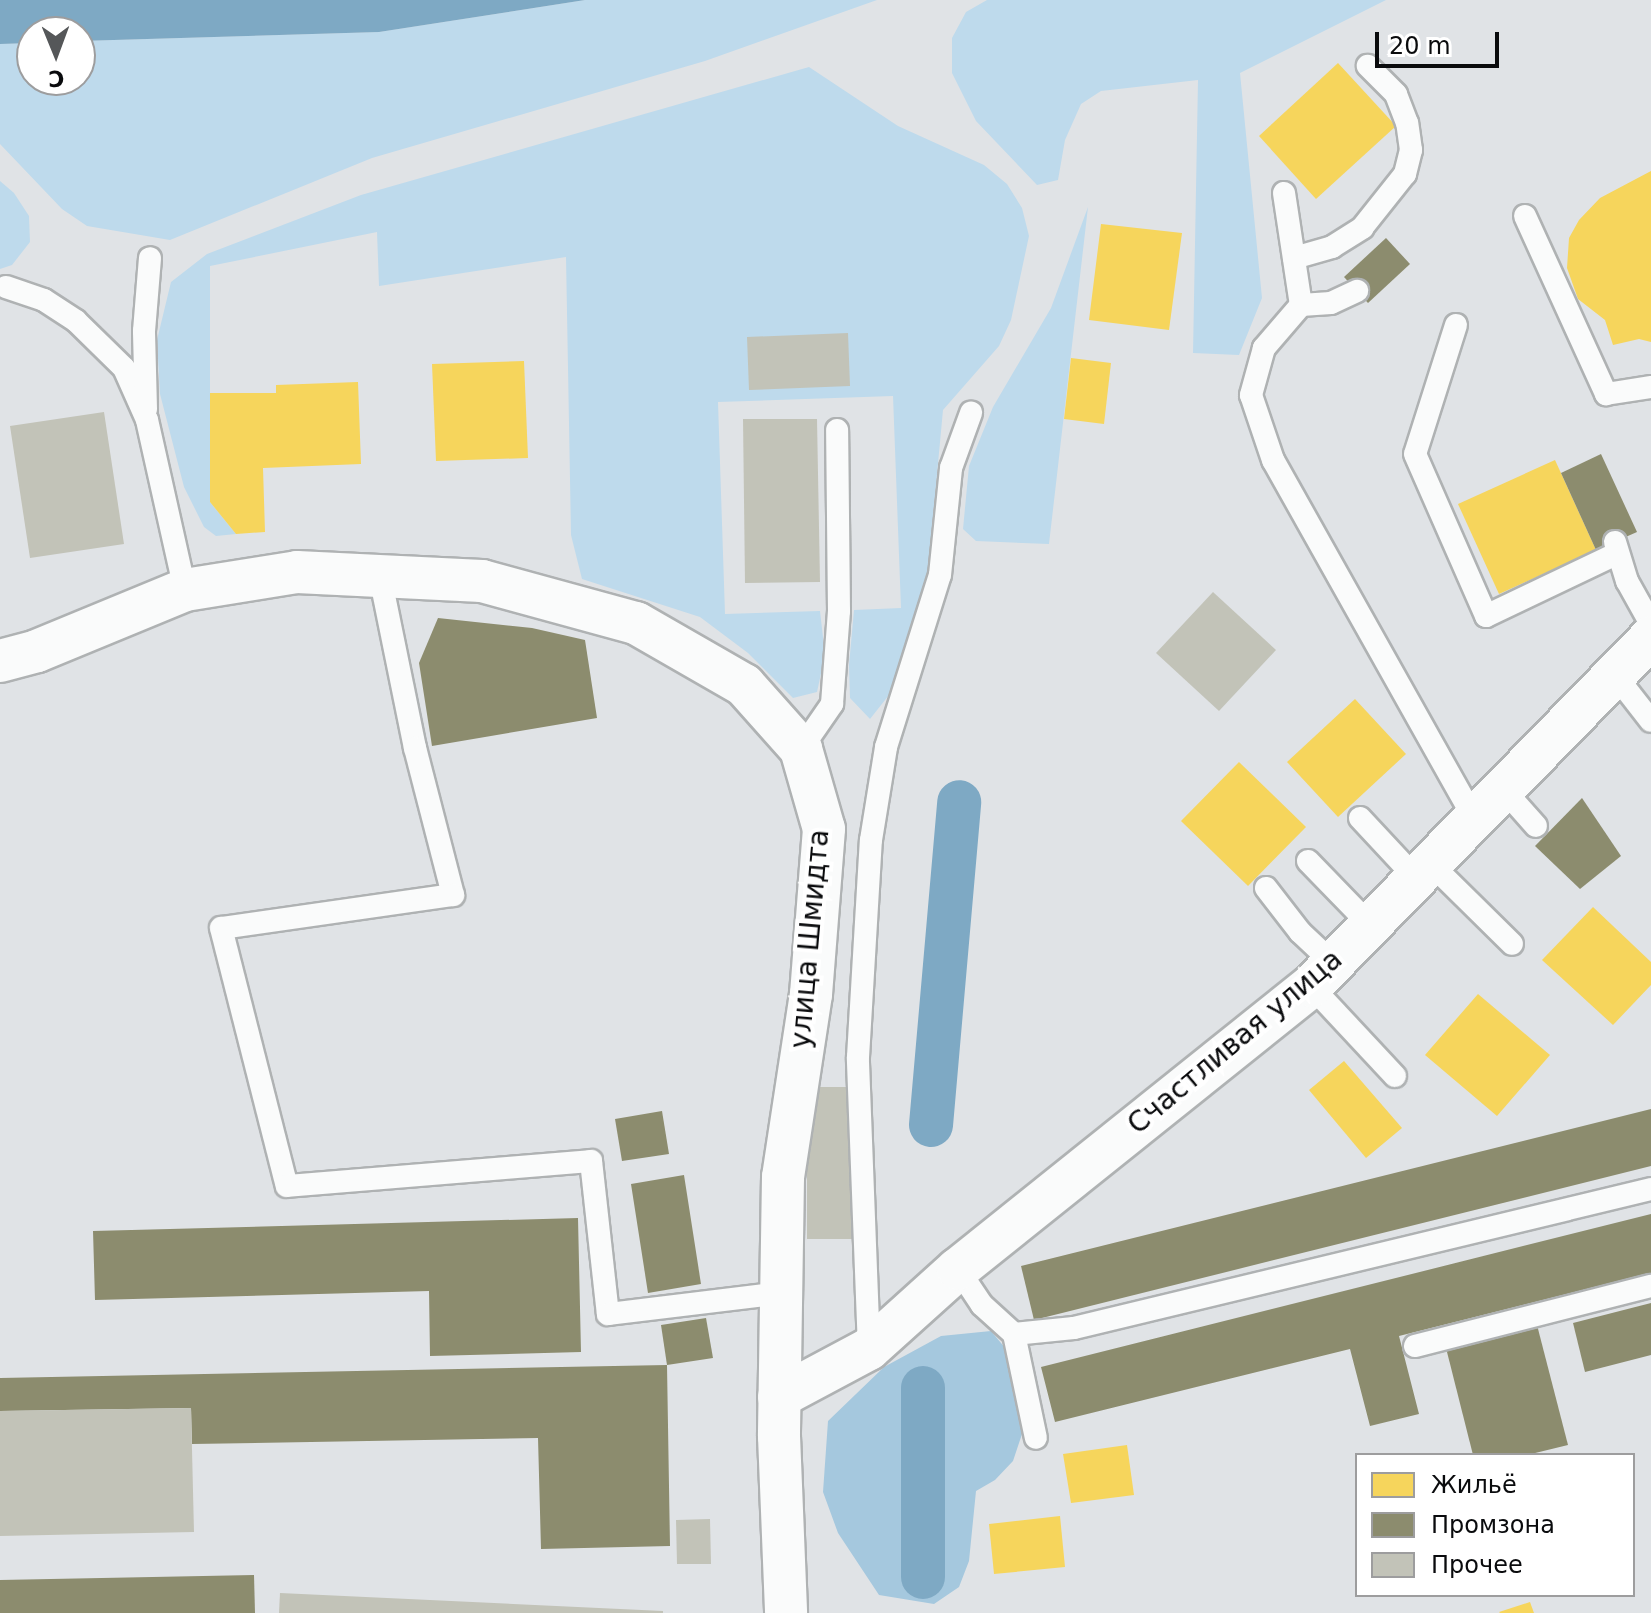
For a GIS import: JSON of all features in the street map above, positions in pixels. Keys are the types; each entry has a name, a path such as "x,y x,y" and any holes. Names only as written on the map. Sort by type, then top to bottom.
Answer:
{"street":[{"name":"улица Шмидта","path":"0,661 37,651 185,590 297,572 482,581 636,623 744,685 801,749 824,829 811,994 783,1177 779,1397 786,1613"},
{"name":"Счастливая улица","path":"779,1397 869,1349 958,1269 1322,974 1650,639"}],"lane":[{"path":"1294,258 1332,247 1362,228 1405,174 1411,150 1407,123 1396,94 1368,66"},
{"path":"1284,193 1301,305"},
{"path":"1525,216 1606,394 1651,387"},
{"path":"150,258 144,331 147,420 185,590"},
{"path":"6,287 44,300 76,321 124,368 147,420"},
{"path":"1357,291 1331,303 1301,305 1264,348 1251,395 1273,460 1475,820"},
{"path":"1456,325 1415,454 1486,616 1615,548 1650,639"},
{"path":"869,1349 858,1057 871,840 886,747 940,575 951,468 971,413"},
{"path":"801,749 832,704 839,611 837,430"},
{"path":"380,576 415,748 453,895 221,928 287,1186 591,1161 608,1314 781,1293"},
{"path":"1615,675 1651,721"},
{"path":"1504,790 1536,826"},
{"path":"1360,818 1512,944"},
{"path":"1308,861 1370,925"},
{"path":"1266,888 1300,932 1322,974 1395,1076"},
{"path":"1014,1334 1074,1328 1651,1189"},
{"path":"958,1269 982,1305 1014,1334 1036,1438"},
{"path":"1415,1346 1651,1286"}],"shaded area":[{"path":"0,0 585,0 379,32 96,41 96,16 16,16 16,44 0,44"},
{"path":"585,0 877,0 705,61 372,158 170,240 87,226 62,209 0,144 0,44 16,44 16,96 96,96 96,41 379,32"},
{"path":"987,0 1386,0 1240,73 1262,298 1239,355 1193,353 1198,80 1101,91 1081,104 1065,140 1058,180 1037,185 976,121 952,73 952,38 966,12"},
{"path":"809,67 898,126 984,165 1007,184 1022,208 1029,236 1011,320 999,346 943,410 928,571 889,695 870,719 850,698 849,665 854,610 901,608 893,396 718,402 725,614 820,611 825,655 817,692 793,698 748,653 700,617 582,579 571,535 566,257 379,286 377,232 210,266 210,502 236,534 216,536 204,527 184,487 160,394 157,340 171,282 207,254 361,195"},
{"path":"0,181 14,193 29,216 30,242 12,265 0,269"},
{"path":"1088,207 1049,544 976,541 963,529 969,466 993,407 1051,308"},
{"path":"991,1331 1016,1361 1025,1425 1013,1461 995,1480 976,1491 969,1561 959,1587 934,1604 879,1595 838,1533 823,1492 828,1421 884,1367 941,1336"}],"building: Жильё":[{"path":"1338,63 1396,126 1316,199 1259,136"},
{"path":"1651,171 1651,342 1639,339 1613,345 1605,320 1578,299 1567,268 1569,238 1579,220 1600,198"},
{"path":"1101,224 1182,233 1169,330 1089,320"},
{"path":"1071,358 1111,363 1104,424 1064,419"},
{"path":"524,361 528,458 436,461 432,364"},
{"path":"358,382 361,464 263,468 265,532 236,534 210,502 210,393 276,393 276,385"},
{"path":"1555,460 1596,550 1499,594 1458,504"},
{"path":"1355,699 1406,754 1338,817 1287,762"},
{"path":"1239,762 1306,827 1248,886 1181,821"},
{"path":"1593,907 1651,962 1651,985 1613,1025 1542,960"},
{"path":"1478,994 1550,1055 1497,1116 1425,1055"},
{"path":"1344,1061 1402,1128 1366,1158 1309,1090"},
{"path":"1127,1445 1134,1495 1071,1503 1063,1454"},
{"path":"1060,1516 1065,1567 994,1574 989,1524"},
{"path":"1530,1602 1534,1613 1499,1612"}],"building: Промзона":[{"path":"1386,238 1410,264 1368,303 1344,277"},
{"path":"1601,454 1637,532 1596,550 1561,473"},
{"path":"438,618 532,628 585,640 597,718 432,746 419,663"},
{"path":"1582,798 1621,856 1580,889 1535,846"},
{"path":"1651,1109 1651,1166 1034,1320 1021,1266"},
{"path":"662,1111 669,1154 622,1161 615,1119"},
{"path":"684,1175 701,1284 648,1293 631,1184"},
{"path":"1651,1214 1651,1273 1399,1336 1419,1414 1370,1426 1350,1349 1055,1422 1041,1367"},
{"path":"578,1218 581,1352 430,1356 429,1291 95,1300 93,1231"},
{"path":"1651,1303 1651,1355 1585,1372 1573,1323"},
{"path":"706,1318 713,1358 667,1365 661,1325"},
{"path":"1537,1325 1568,1445 1535,1453 1472,1453 1446,1348"},
{"path":"667,1365 670,1546 541,1549 538,1438 192,1444 191,1408 0,1411 0,1378"},
{"path":"254,1575 255,1613 0,1613 0,1580"}],"building: Прочее":[{"path":"848,333 850,386 749,390 747,337"},
{"path":"104,412 124,544 30,558 10,426"},
{"path":"743,419 817,419 820,582 745,583"},
{"path":"1213,592 1276,650 1219,711 1156,653"},
{"path":"807,1087 855,1087 856,1239 807,1239"},
{"path":"191,1408 194,1532 0,1536 0,1411"},
{"path":"710,1519 711,1564 677,1564 676,1520"},
{"path":"280,1593 663,1611 663,1613 279,1613"}],"waterway":[{"path":"931,1125 959,802"},
{"path":"923,1388 923,1577"}]}
